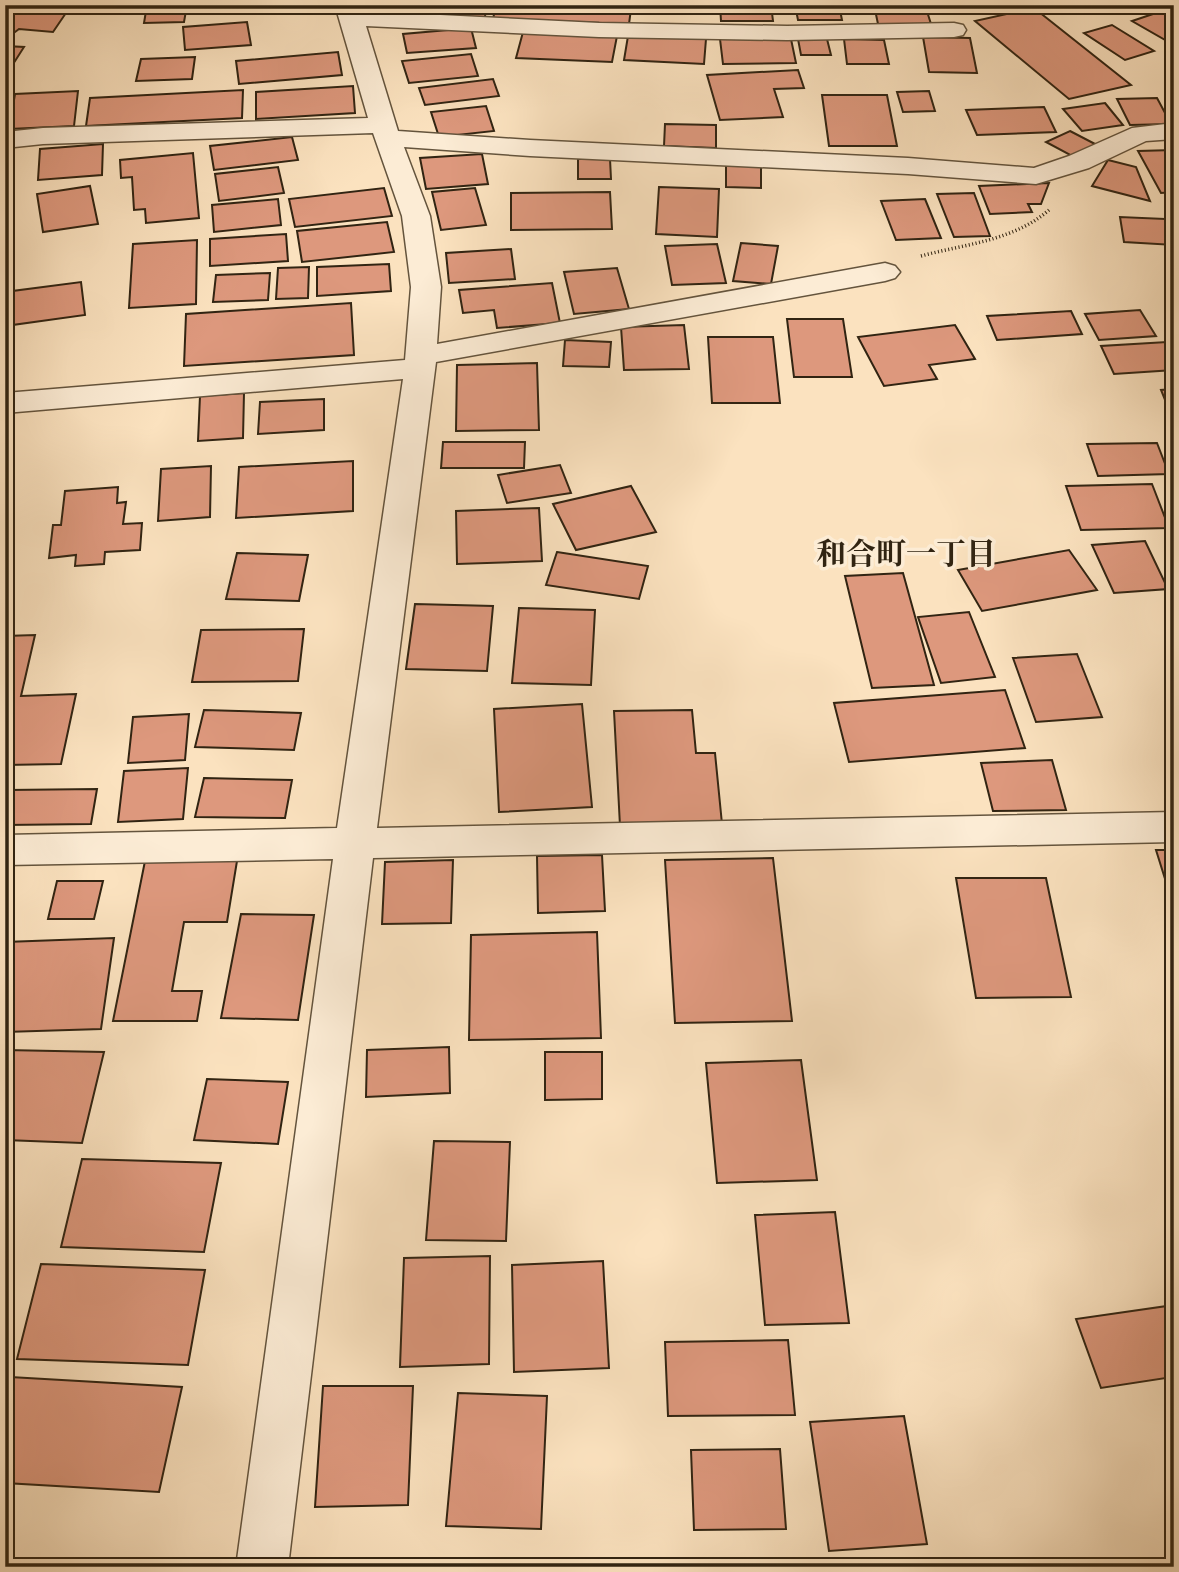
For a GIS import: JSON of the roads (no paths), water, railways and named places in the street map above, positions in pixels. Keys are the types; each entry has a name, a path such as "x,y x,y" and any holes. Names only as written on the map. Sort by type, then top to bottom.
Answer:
{"street":[{"path":"262,1567 355,844 421,362 426,287 417,228 349,12 599,30 787,33 954,30"},
{"path":"5,141 55,135 386,131 530,148 908,166 1036,176 1090,157 1141,134 1174,131"},
{"path":"5,404 421,362 885,272"},
{"path":"5,849 1174,827"}],"district":[{"name":"和合町一丁目","path":"906,554"}]}
